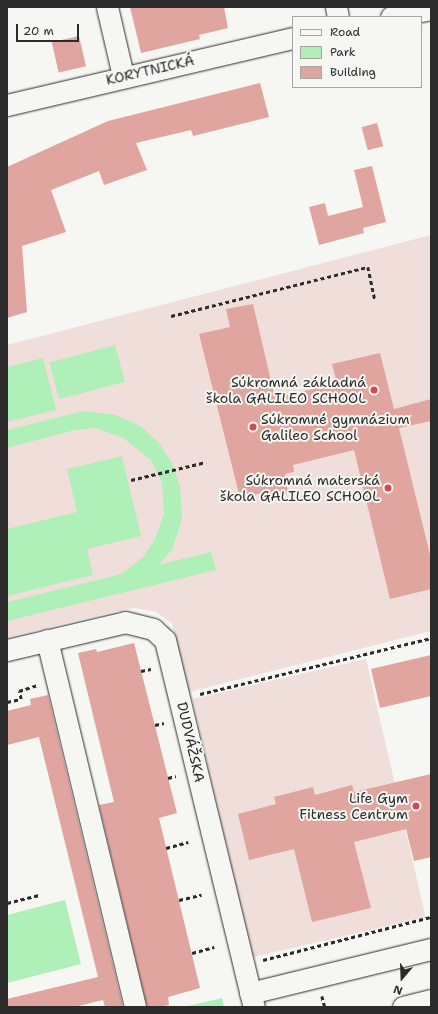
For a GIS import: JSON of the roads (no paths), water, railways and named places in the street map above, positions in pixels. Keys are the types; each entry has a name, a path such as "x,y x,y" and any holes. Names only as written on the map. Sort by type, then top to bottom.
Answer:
{"street":[{"path":"107,7 123,76"},
{"path":"396,16 431,9"},
{"name":"KORYTNICKÁ","path":"7,106 123,76 292,38"},
{"name":"DUDVÁŽSKA","path":"7,650 126,622 153,629 165,640 252,1000"},
{"path":"46,640 135,1007"},
{"path":"252,1000 431,949"},
{"path":"403,1007 431,1000"}],"place":[{"name":"Súkromná základná škola GALILEO SCHOOL","path":"374,390"},
{"name":"Súkromné gymnázium Galileo School","path":"253,427"},
{"name":"Súkromná materská škola GALILEO SCHOOL","path":"388,488"},
{"name":"Life Gym Fitness Centrum","path":"416,806"}]}
